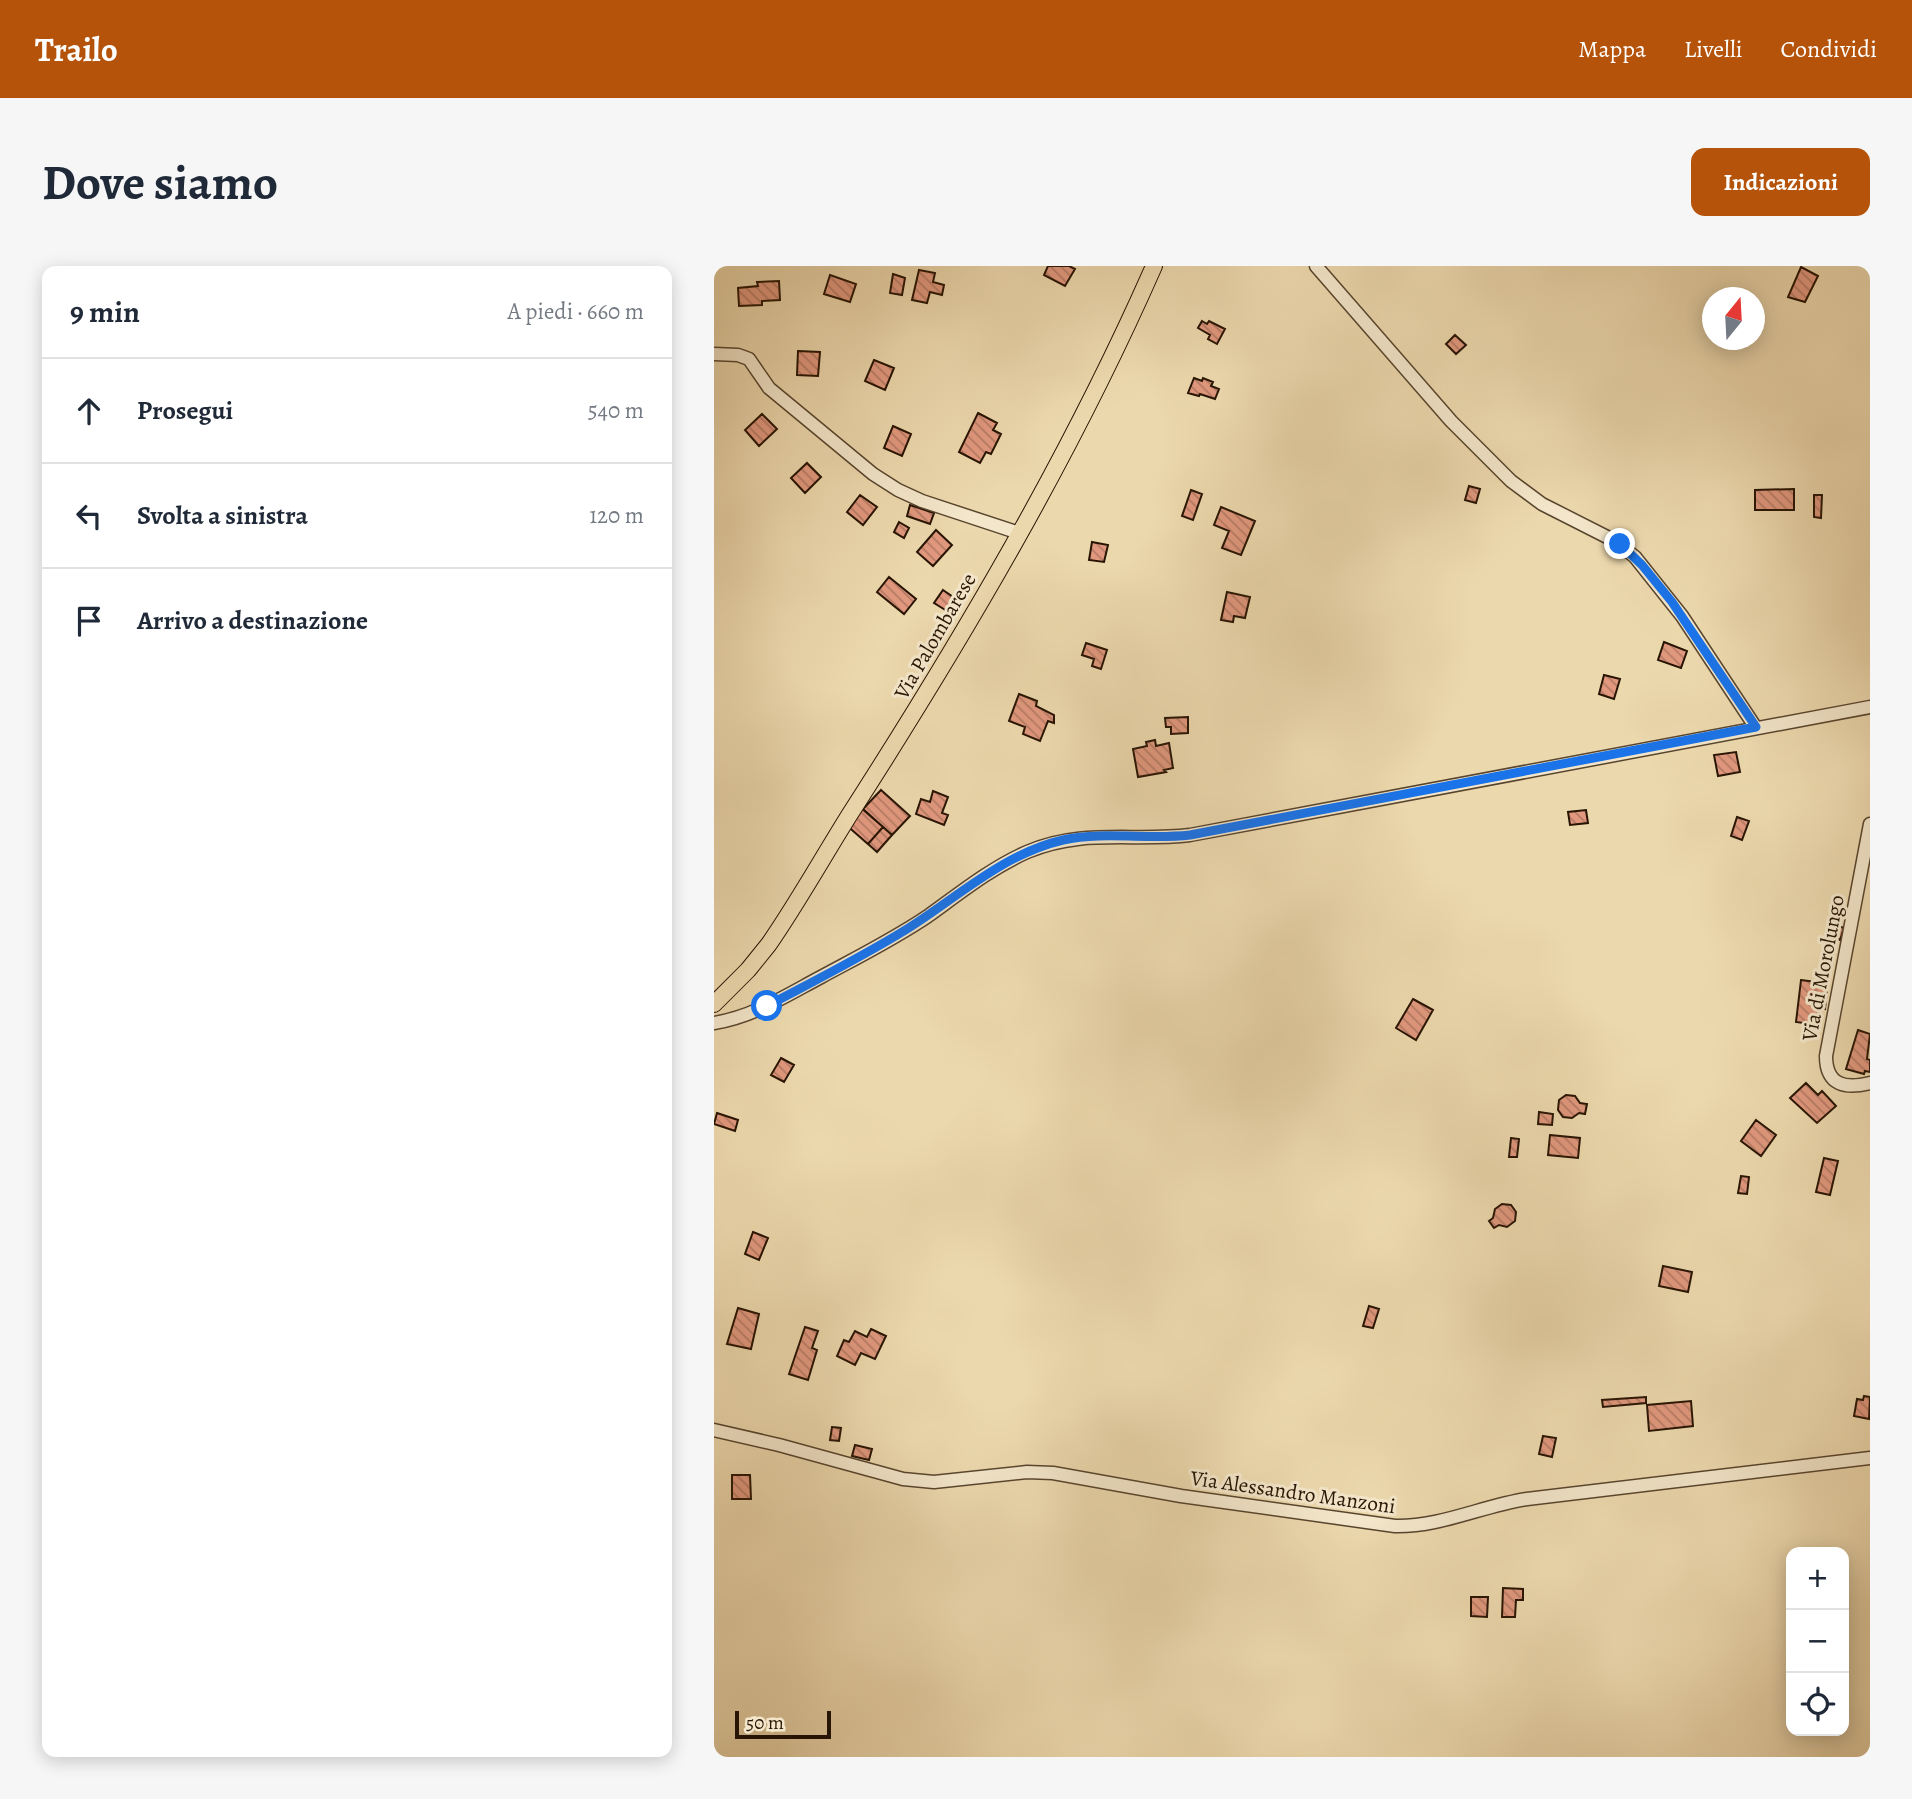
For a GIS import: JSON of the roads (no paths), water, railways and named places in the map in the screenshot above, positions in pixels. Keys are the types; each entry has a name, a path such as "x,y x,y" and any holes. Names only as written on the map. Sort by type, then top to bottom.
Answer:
{"main road":[{"name":"Via Palombarese","path":"714,1004 755,962 782,924 900,737 1019,533 1104,375 1154,266"}],"street":[{"path":"1316,266 1457,427 1505,476 1536,500 1602,533 1635,558 1682,617 1756,727"},
{"path":"714,354 738,355 749,359 769,388 892,487 922,501 1019,533"},
{"path":"714,1023 741,1017 767,1006 888,941 1009,861 1062,840 1089,836 1160,838 1190,835 1870,707"},
{"name":"Via di Morolungo","path":"1870,824 1826,1056 1828,1072 1838,1083 1853,1087 1870,1083"},
{"name":"Via Alessandro Manzoni","path":"714,1430 903,1479 934,1482 1014,1473 1053,1473 1191,1498 1395,1526 1430,1523 1527,1499 1870,1458"}]}
